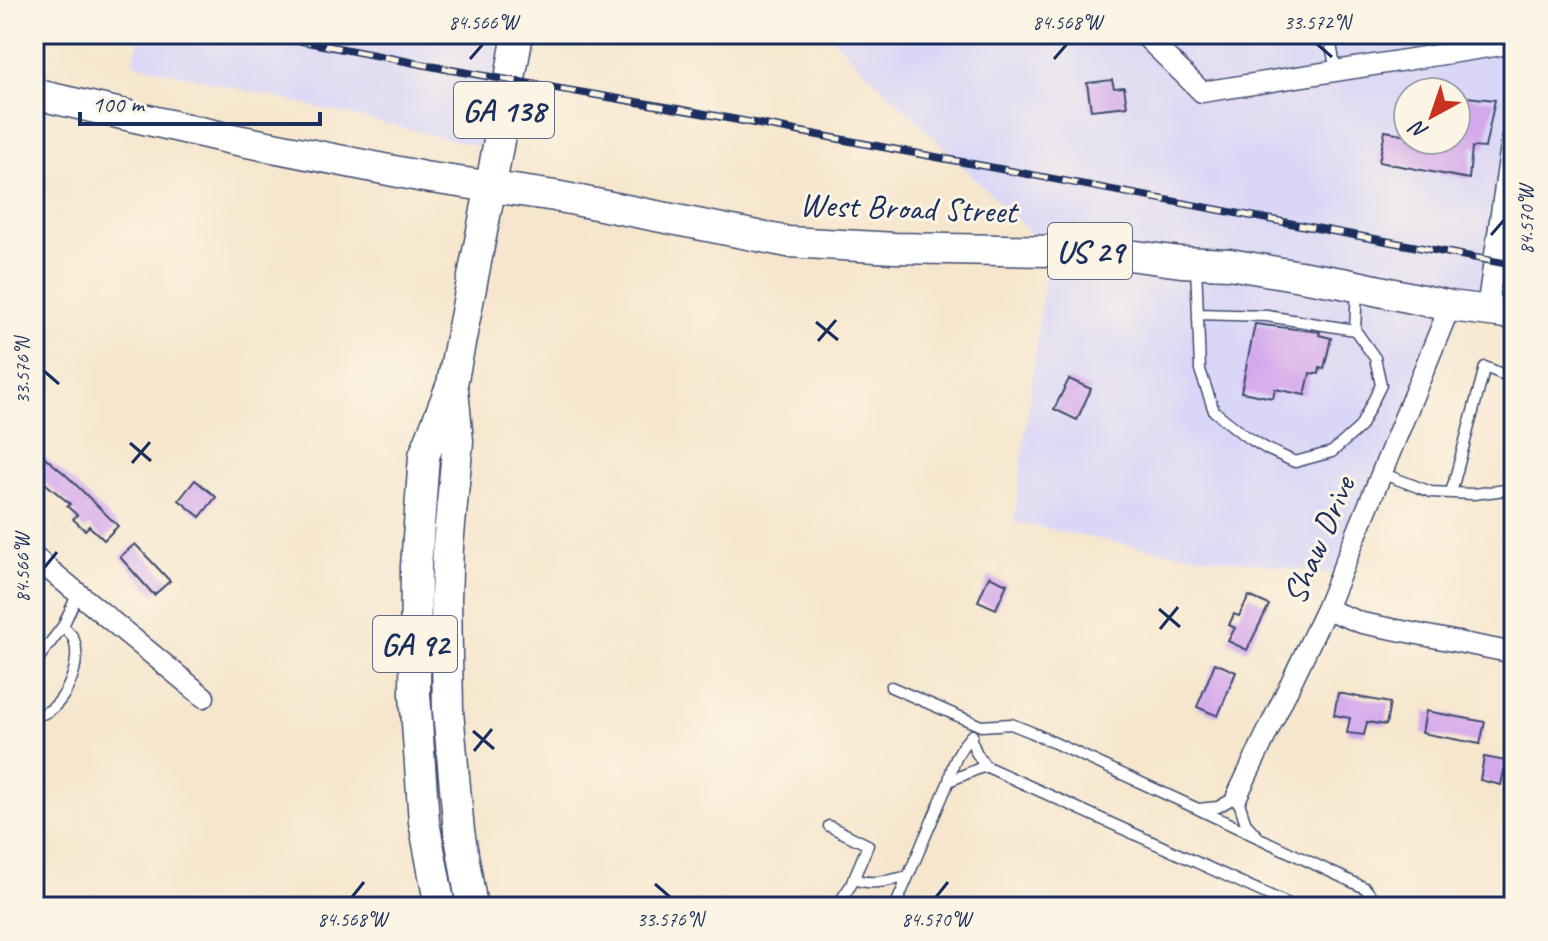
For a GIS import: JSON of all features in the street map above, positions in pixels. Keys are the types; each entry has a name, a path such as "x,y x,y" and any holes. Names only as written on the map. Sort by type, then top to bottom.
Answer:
{"main road":[{"name":"GA 138","path":"491,185 518,34"},
{"name":"US 29","path":"34,94 227,138 424,177 491,185"},
{"name":"West Broad Street","path":"491,185 788,242 895,248 1106,252 1229,264 1450,306 1500,312"},
{"name":"GA 92","path":"440,907 424,822 418,758 415,592 419,511 424,456 452,384 491,185"},
{"name":"GA 92","path":"452,384 458,441 446,598 448,711 459,831 472,907"}],"street":[{"path":"1143,34 1202,92 1514,43"},
{"path":"1500,312 1514,125"},
{"name":"Shaw Drive","path":"1237,796 1326,609 1450,306"},
{"path":"34,557 204,697"},
{"path":"1326,609 1362,623 1514,653"}],"lane":[{"path":"1329,34 1336,71"},
{"path":"1196,262 1200,370 1214,411 1255,442 1295,462 1332,452 1360,427 1381,385 1375,358 1355,330 1357,286"},
{"path":"1198,314 1267,316 1355,330"},
{"path":"1451,493 1485,367 1514,379"},
{"path":"1381,473 1431,492 1473,494 1514,488"},
{"path":"34,664 63,626 78,593"},
{"path":"34,715 42,715 54,707 67,691 74,669 75,644 72,635 63,626"},
{"path":"891,687 981,726 1011,724 1031,732 1365,888 1377,903 1375,907"},
{"path":"895,907 963,744 981,726"},
{"path":"970,737 985,766 1295,907"},
{"path":"949,781 985,766"},
{"path":"1198,809 1218,807 1237,796 1246,824 1259,838"},
{"path":"829,826 868,845 840,907"},
{"path":"853,879 881,883 907,877"}],"shaded area":[{"path":"140,34 514,34 490,149 133,63"},
{"path":"828,34 1514,34 1514,295 1472,287 1341,575 1144,548 1014,522 1048,250"}],"building":[{"path":"1112,80 1114,88 1124,87 1127,106 1091,110 1087,83"},
{"path":"1472,98 1495,100 1485,148 1472,147"},
{"path":"1385,131 1392,132 1392,156 1471,156 1469,179 1379,162"},
{"path":"1255,324 1320,332 1319,335 1331,338 1324,369 1320,368 1319,374 1310,373 1305,395 1275,389 1273,398 1241,392"},
{"path":"1069,379 1091,389 1077,420 1054,409"},
{"path":"34,448 118,526 104,540 89,526 85,530 73,519 77,515 67,506 70,504 34,474"},
{"path":"195,480 216,497 200,517 179,500"},
{"path":"135,544 170,581 154,595 120,557"},
{"path":"989,576 1007,584 996,609 978,601"},
{"path":"1249,596 1269,605 1247,650 1228,641 1235,628 1229,625 1234,614 1239,616"},
{"path":"1215,663 1236,672 1218,716 1197,707"},
{"path":"1338,693 1390,703 1386,725 1367,722 1364,735 1347,733 1350,718 1334,715"},
{"path":"1426,711 1485,722 1480,744 1422,733"},
{"path":"1484,757 1506,761 1501,785 1480,780"}],"railway":[{"path":"266,34 1514,265"}]}
